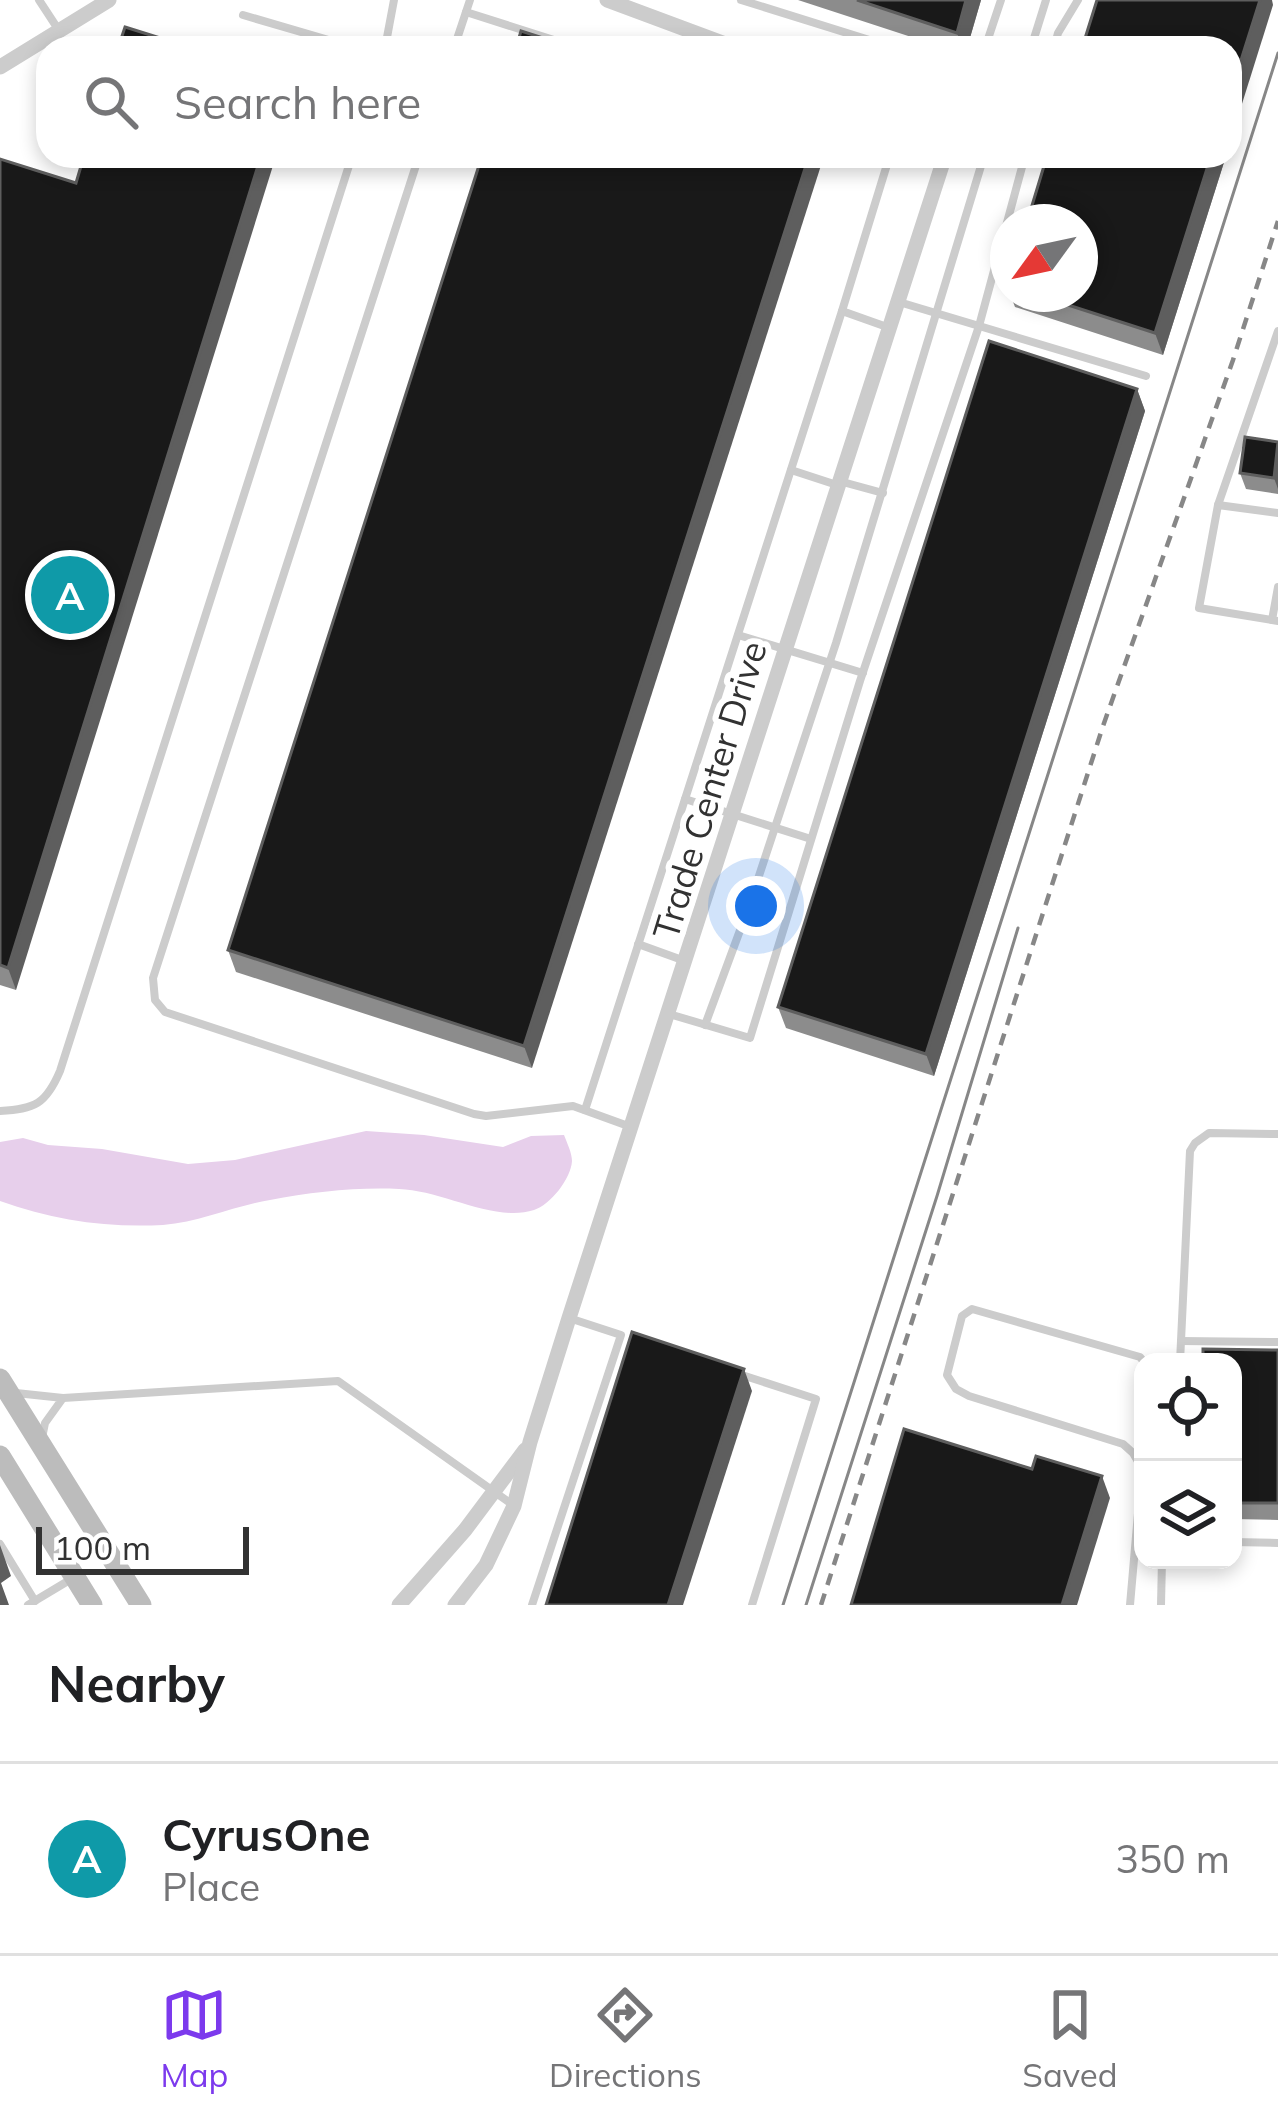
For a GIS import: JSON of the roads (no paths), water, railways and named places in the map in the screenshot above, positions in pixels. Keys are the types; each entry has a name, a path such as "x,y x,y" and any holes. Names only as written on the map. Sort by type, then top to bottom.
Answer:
{"main road":[{"path":"4,1386 141,1605"},
{"path":"0,1456 92,1605"}],"street":[{"path":"50,36 110,0"},
{"path":"608,0 704,36"},
{"path":"0,68 36,45"},
{"name":"Trade Center Drive","path":"455,1605 486,1565 514,1506 569,1318 941,168"},
{"name":"Trade Center Drive","path":"408,1602 530,1442"}],"lane":[{"path":"39,0 59,30"},
{"path":"387,36 394,0"},
{"path":"458,36 470,0"},
{"path":"741,0 857,36"},
{"path":"990,36 1001,0"},
{"path":"1035,36 1046,0"},
{"path":"1057,36 1078,0"},
{"path":"466,12 541,36"},
{"path":"243,15 315,36"},
{"path":"0,1112 38,1103 51,1092 59,1071 348,168"},
{"path":"415,168 153,978 153,994 165,1012 474,1114 573,1106 632,1127"},
{"path":"585,1110 887,168"},
{"path":"705,1025 830,663 980,168"},
{"path":"669,1014 750,1038 862,673 979,326 1022,168"},
{"path":"897,302 1147,376"},
{"path":"842,311 889,328"},
{"path":"1278,331 1273,363 1218,505 1198,608 1275,621 1278,587"},
{"path":"1238,446 1258,448"},
{"path":"791,470 883,493"},
{"path":"1218,505 1278,513"},
{"path":"738,635 862,673"},
{"path":"685,799 811,839"},
{"path":"638,944 686,961"},
{"path":"1180,1353 1190,1151 1209,1133 1278,1134"},
{"path":"1134,1355 972,1309 962,1316 947,1375 956,1389 969,1396 1123,1444 1134,1454"},
{"path":"532,1605 621,1335 569,1318"},
{"path":"1181,1341 1278,1342"},
{"path":"729,1371 816,1400 752,1605"},
{"path":"4,1386 51,1399 338,1381 514,1506"},
{"path":"41,1445 45,1423 63,1398"},
{"path":"1242,1542 1278,1543"},
{"path":"0,1544 32,1603 74,1577"},
{"path":"1130,1605 1134,1557"},
{"path":"1161,1605 1162,1569"}],"tram line":[{"path":"1242,166 1278,53"},
{"path":"783,1605 1241,168"},
{"path":"806,1605 1018,928"}],"railway":[{"path":"821,1605 1103,726 1278,221"}],"place":[{"name":"CyrusOne","path":"70,595"}]}
